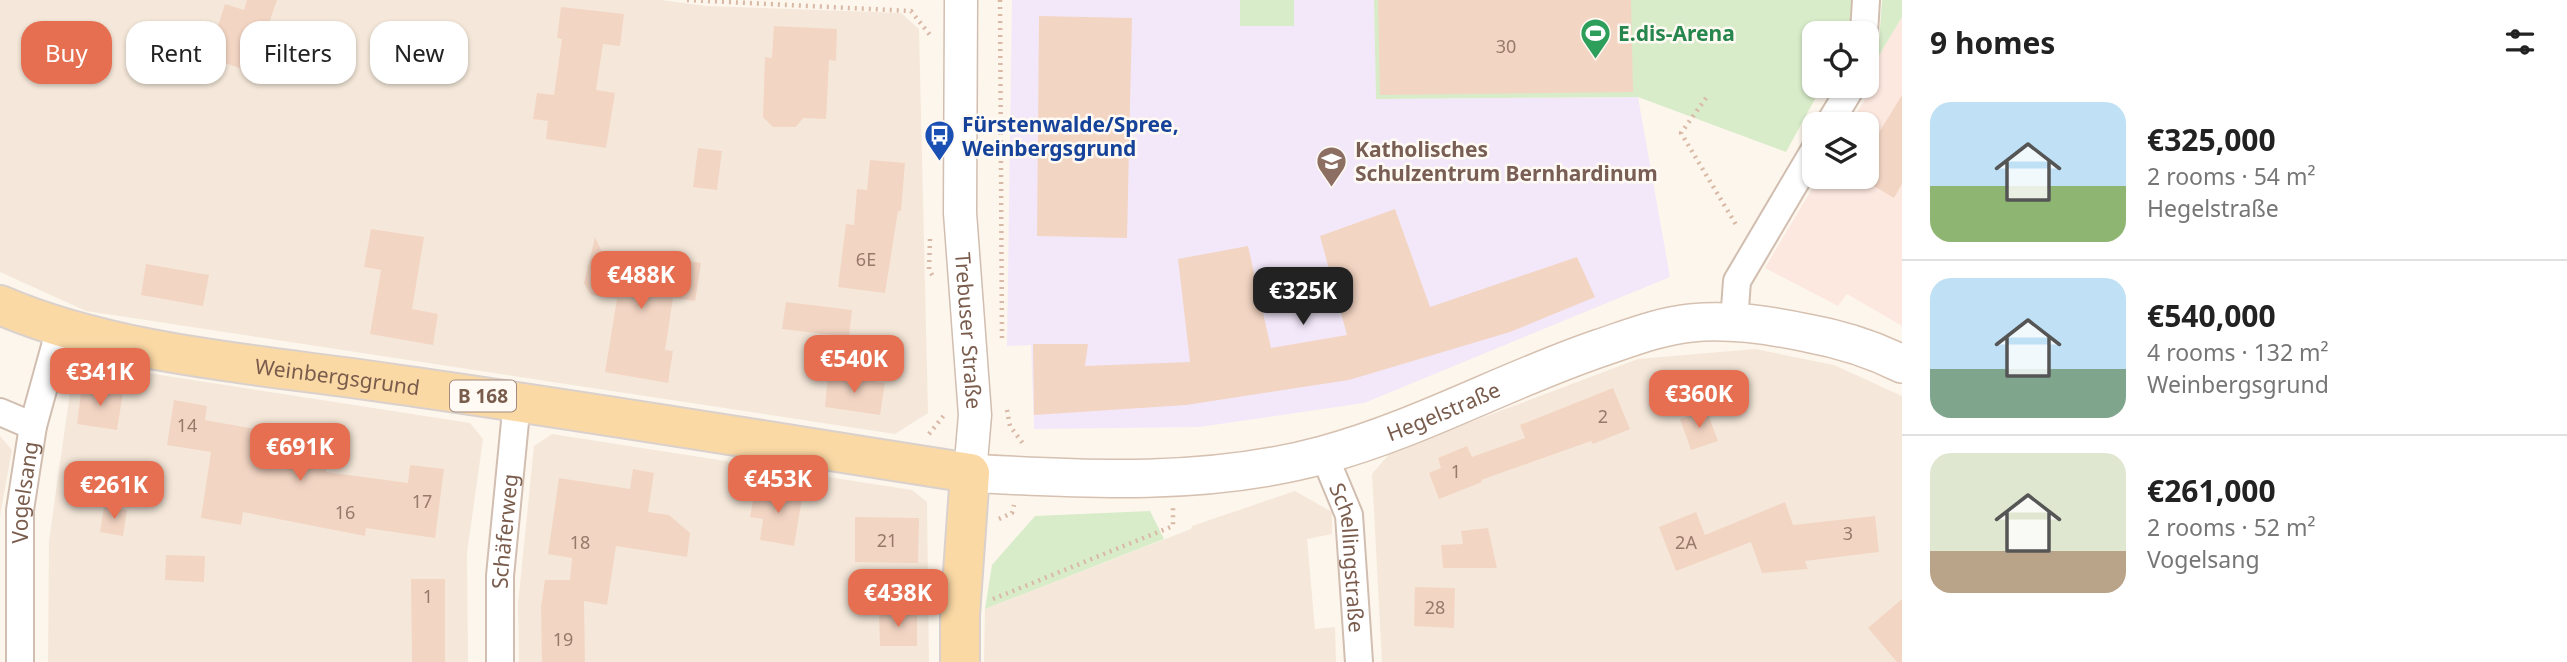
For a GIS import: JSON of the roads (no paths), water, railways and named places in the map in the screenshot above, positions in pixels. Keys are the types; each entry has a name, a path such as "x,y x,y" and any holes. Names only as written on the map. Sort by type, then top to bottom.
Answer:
{"main road":[{"name":"Weinbergsgrund","path":"0,305 60,328 128,345 517,401 970,473"},
{"name":"Hegelstraße","path":"970,473 1173,477 1269,467 1324,455 1396,431 1557,362 1656,329 1691,323 1769,324 1840,340 1902,364"},
{"name":"Trebuser Straße","path":"960,662 960,615 970,473"}],"street":[{"name":"Trebuser Straße","path":"961,0 960,213 975,415 970,473"},
{"path":"1865,21 1866,0"},
{"path":"1734,322 1737,281 1802,171"},
{"name":"Vogelsang","path":"20,662 20,510 33,426 60,328"},
{"name":"Schäferweg","path":"500,662 500,576 517,401"},
{"path":"0,412 33,426"},
{"name":"Schellingstraße","path":"1324,455 1349,515 1359,662"}],"place":[{"name":"E.dis-Arena","path":"1595,60"},
{"name":"Fürstenwalde/Spree, Weinbergsgrund","path":"939,163"},
{"name":"Katholisches Schulzentrum Bernhardinum","path":"1332,188"}]}
